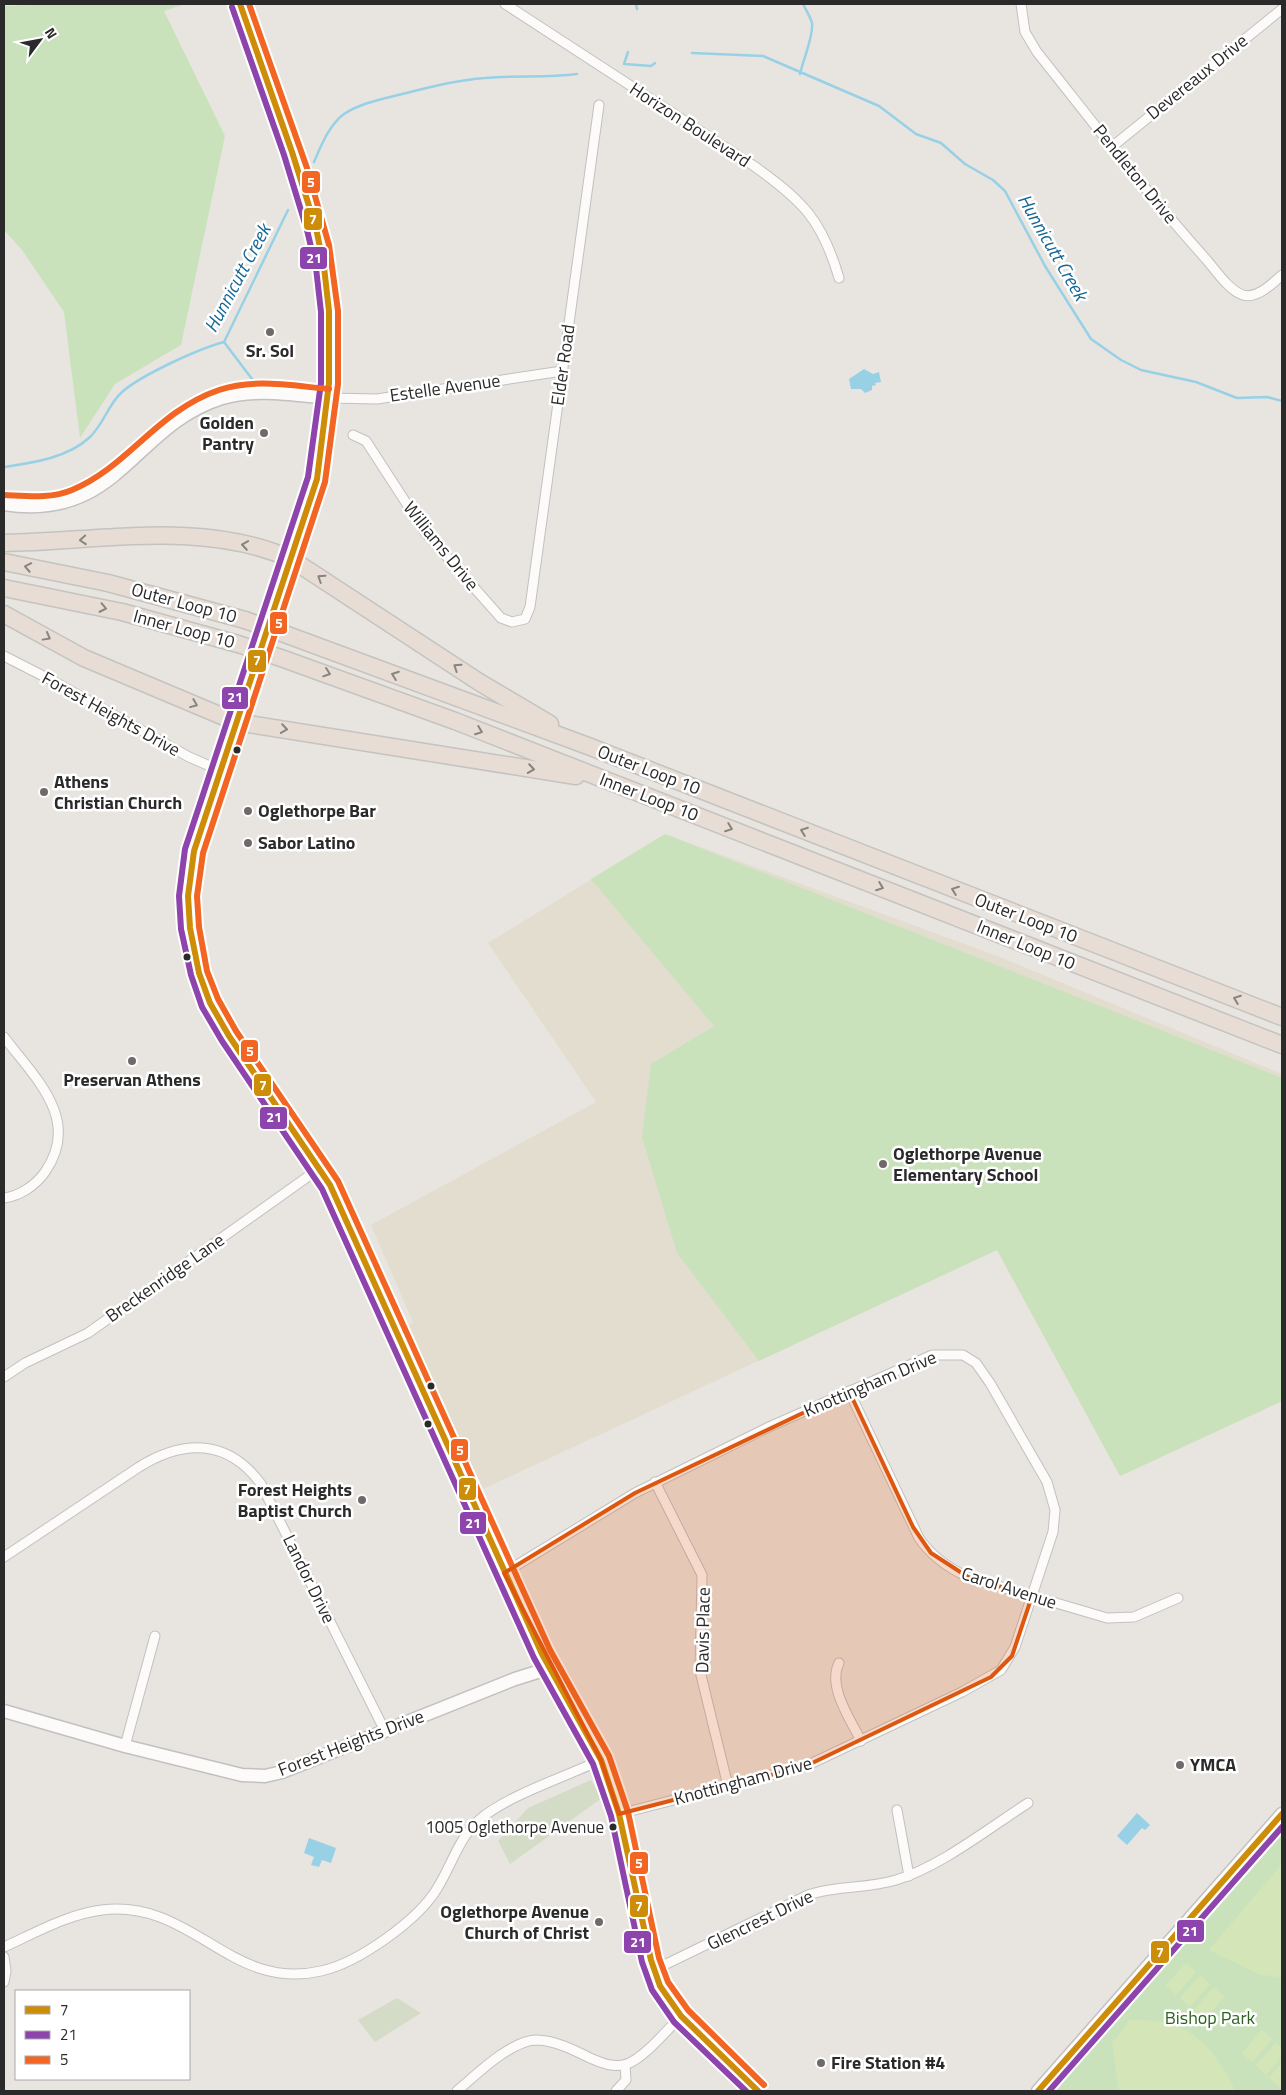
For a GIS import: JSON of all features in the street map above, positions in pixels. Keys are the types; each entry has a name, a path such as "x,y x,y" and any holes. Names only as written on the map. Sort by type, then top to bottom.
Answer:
{"highway":[{"path":"4,543 143,536 204,538 266,548 291,559 479,682 588,746"},
{"name":"Outer Loop 10","path":"4,562 108,583 245,620 290,636 588,746 1282,1017"},
{"name":"Inner Loop 10","path":"4,588 122,612 238,644 361,685 1282,1045"},
{"path":"4,614 84,658 236,722 606,781"}],"main road":[{"path":"240,4 302,180 317,230 330,314 328,398 317,480 198,832 190,874 189,913 193,950 204,987 219,1019 320,1168 347,1221 504,1574 550,1668 601,1760 619,1814 654,1970 666,1996 681,2016 758,2091"},
{"path":"4,504 43,506 66,502 85,495 103,485 187,413 223,398 245,393 328,398"},
{"name":"Forest Heights Drive","path":"4,1711 125,1746 254,1777 282,1772 528,1674 550,1668"},
{"path":"1038,2091 1282,1814"}],"street":[{"name":"Horizon Boulevard","path":"505,4 754,166 791,193 813,218 830,248 839,278"},
{"name":"Pendleton Drive","path":"1021,4 1022,20 1030,43 1187,238 1234,290 1247,296 1254,294 1282,276"},
{"name":"Devereaux Drive","path":"1112,146 1282,9"},
{"name":"Elder Road","path":"521,622 527,616 530,607 599,105"},
{"name":"Estelle Avenue","path":"328,398 376,398 562,372"},
{"name":"Williams Drive","path":"353,435 366,441 425,532 501,618 512,622 521,622"},
{"name":"Forest Heights Drive","path":"4,656 55,682 190,758 219,770"},
{"path":"4,1036 52,1102 59,1129 55,1152 44,1173 28,1188 4,1198"},
{"name":"Breckenridge Lane","path":"4,1377 25,1363 88,1333 320,1168"},
{"name":"Knottingham Drive","path":"504,1574 619,1502 655,1482 849,1391 932,1355 963,1355 976,1363 990,1383 1042,1474 1053,1499 1053,1532 1015,1648 1001,1670 962,1692 806,1766 619,1814"},
{"name":"Carol Avenue","path":"849,1391 913,1528 931,1554 954,1570 968,1577 1115,1619 1134,1617 1178,1598"},
{"name":"Landor Drive","path":"4,1557 139,1466 159,1456 178,1449 198,1447 228,1454 247,1467 261,1484 385,1731"},
{"name":"Davis Place","path":"655,1482 702,1574 700,1671 728,1786"},
{"path":"125,1746 155,1636"},
{"path":"840,1663 835,1674 838,1689 861,1741"},
{"path":"4,1947 69,1918 85,1913 118,1909 147,1912 163,1917 259,1970 303,1974 334,1968 347,1962 397,1930 421,1909 438,1887 463,1838 481,1818 502,1805 601,1760"},
{"name":"Glencrest Drive","path":"654,1970 808,1894 829,1889 891,1882 909,1876 928,1867 1028,1803"},
{"path":"897,1810 909,1876"},
{"path":"4,1957 6,1971 4,1982"},
{"path":"457,2091 502,2055 532,2041 563,2046 609,2065 625,2065 639,2056 681,2016"},
{"path":"616,2091 626,2080 625,2065"}],"highlighted area":[{"path":"849,1391 913,1527 931,1553 968,1577 1032,1596 1012,1656 991,1677 806,1766 619,1814 601,1760 504,1573 635,1493"}],"shaded area":[{"name":"Oglethorpe Avenue Elementary School","path":"665,834 1000,957 1282,1074 1282,1401 1120,1476 997,1250 483,1489 408,1326 413,1322 371,1225 596,1102 488,943"}],"green space":[{"path":"185,4 164,11 225,136 181,345 115,384 80,438 64,312 22,250 4,230 4,6"},
{"name":"Oglethorpe Avenue Elementary School","path":"665,834 1282,1078 1282,1401 1120,1476 997,1250 759,1361 677,1253 642,1137 651,1064 714,1026 591,879"},
{"path":"591,1780 602,1798 510,1864 498,1841 528,1808"},
{"name":"Bishop Park","path":"1282,1828 1282,2091 1049,2091 1275,1835"},
{"path":"1282,1864 1282,1978 1259,1974 1209,1950"},
{"path":"1186,1963 1196,1972 1176,1995 1166,1985"},
{"path":"1200,1975 1210,1984 1190,2007 1180,1998"},
{"path":"1214,1987 1224,1997 1204,2019 1194,2010"},
{"path":"397,1998 421,2013 375,2042 358,2020"},
{"path":"1130,2020 1168,2024 1184,2029 1193,2035 1211,2051 1225,2071 1235,2091 1119,2091 1112,2043"},
{"path":"1262,2030 1272,2039 1252,2062 1242,2053"},
{"path":"1276,2043 1282,2048 1282,2056 1266,2075 1256,2065"},
{"path":"1282,2063 1282,2084 1280,2087 1269,2078"}],"water":[{"path":"864,369 873,374 879,372 881,382 875,383 876,385 872,386 872,390 865,393 861,389 851,389 849,379"},
{"path":"1137,1813 1150,1825 1145,1830 1142,1828 1127,1845 1117,1836"},
{"path":"309,1838 336,1848 331,1863 322,1860 319,1867 311,1865 314,1857 304,1853"}],"waterway":[{"path":"636,4 637,9"},
{"path":"800,74 812,28 811,20 803,4"},
{"path":"628,52 624,64 651,66 655,63"},
{"name":"Hunnicutt Creek","path":"692,53 763,56 879,106 916,134 941,143 965,164 993,180 1005,191 1045,266 1091,339 1121,360 1141,370 1196,382 1237,398 1267,397 1282,401"},
{"name":"Hunnicutt Creek","path":"314,162 334,124 344,114 364,104 474,79 577,74"},
{"name":"Hunnicutt Creek","path":"4,467 26,464 61,455 71,450 95,432 116,398 130,386 170,364 224,342 288,210"},
{"path":"224,342 255,383"}],"transit line":[{"name":"7","path":"240,4 292,152 316,228 324,267 329,311 329,383 317,479 194,851 188,896 190,928 199,973 210,1003 229,1036 330,1185 542,1654 601,1760 619,1814 651,1960 660,1986 681,2016 758,2091"},
{"name":"5","path":"249,4 307,168 329,245 338,311 338,384 325,482 203,853 197,896 199,927 207,971 218,999 236,1031 338,1181 550,1650 609,1756 628,1812 659,1958 668,1982 688,2010 764,2085"},
{"name":"21","path":"232,7 284,155 307,230 316,268 321,312 321,383 308,477 185,849 179,896 181,929 191,975 202,1007 222,1041 322,1189 534,1658 593,1764 611,1816 642,1962 652,1990 674,2022 746,2091"},
{"name":"5","path":"4,495 47,496 72,490 110,468 178,411 197,399 219,390 246,384 288,385 329,389"},
{"name":"7","path":"1038,2091 1282,1814"},
{"name":"21","path":"1049,2091 1282,1827"}],"place":[{"name":"Sr. Sol","path":"270,332"},
{"name":"Golden Pantry","path":"264,433"},
{"name":"Athens Christian Church","path":"44,792"},
{"name":"Oglethorpe Bar","path":"248,811"},
{"name":"Sabor Latino","path":"248,843"},
{"name":"Preservan Athens","path":"132,1061"},
{"name":"Oglethorpe Avenue Elementary School","path":"883,1164"},
{"name":"Forest Heights Baptist Church","path":"362,1500"},
{"name":"YMCA","path":"1180,1765"},
{"name":"1005 Oglethorpe Avenue","path":"613,1827"},
{"name":"Oglethorpe Avenue Church of Christ","path":"599,1922"},
{"name":"Fire Station #4","path":"821,2063"}]}
